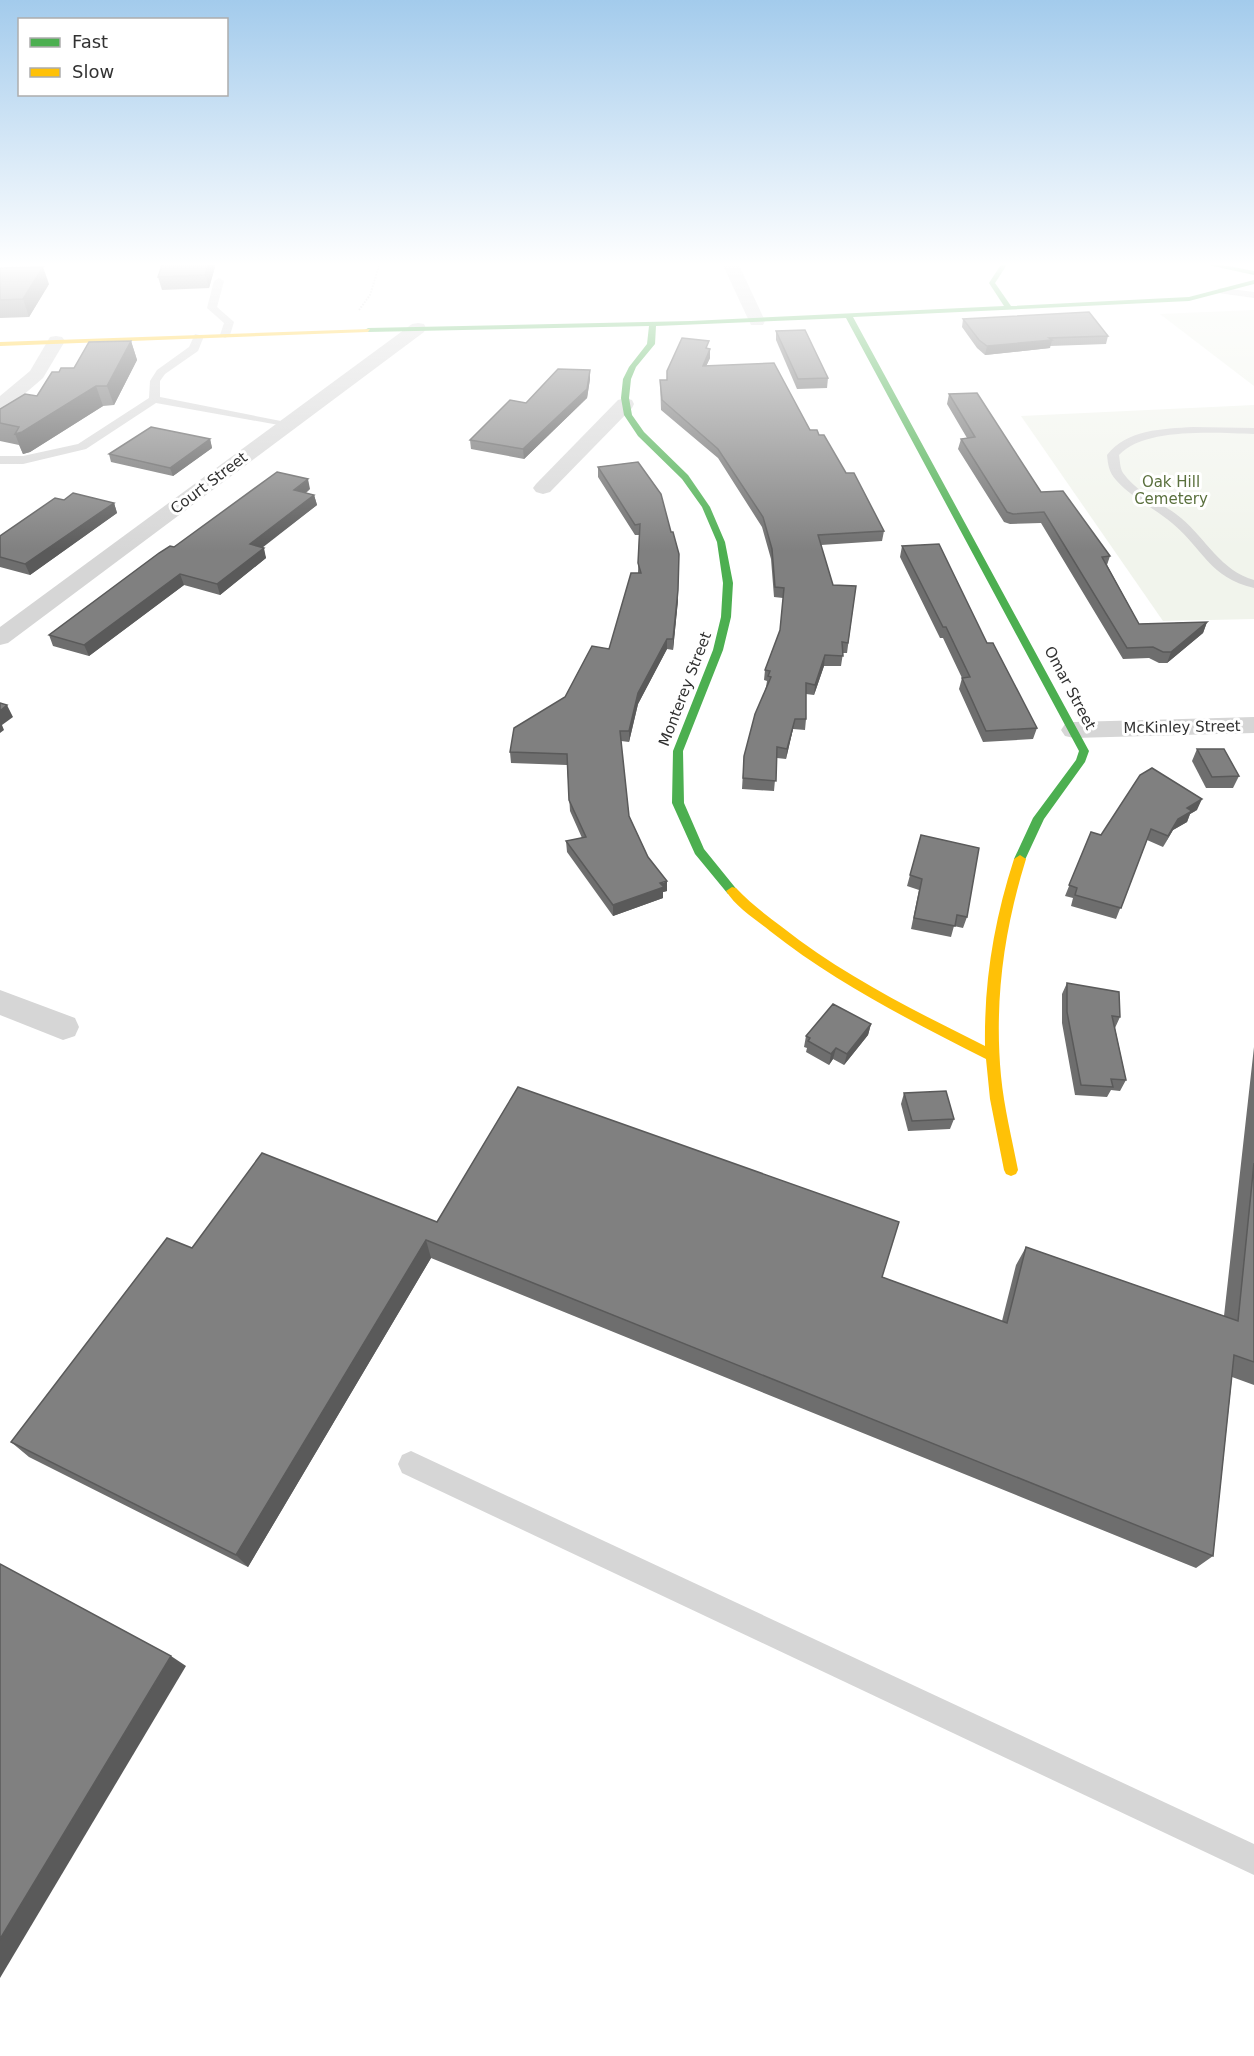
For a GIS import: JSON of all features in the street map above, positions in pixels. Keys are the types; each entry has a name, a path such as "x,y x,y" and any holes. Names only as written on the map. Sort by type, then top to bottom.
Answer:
{"main road":[{"path":"625,404 626,382 639,359"},
{"name":"Omar Street","path":"872,359 1083,747 1083,755 1035,827 1018,864 1005,906 994,970 992,1056 1011,1170"},
{"name":"Monterey Street","path":"625,404 633,425 678,470 702,500 716,531 727,566 729,594 722,638 709,676 682,736 676,759 678,797 687,826 696,844 710,866 740,899 801,950 855,984 992,1056"}],"street":[{"path":"0,405 37,374 46,359"},
{"name":"Court Street","path":"0,638 376,359"},
{"path":"543,488 625,404"},
{"name":"McKinley Street","path":"1074,730 1254,725"},
{"path":"0,1002 63,1027"}],"lane":[{"path":"154,399 154,381 161,372 180,359"},
{"path":"0,460 23,460 82,447 154,399 286,426"},
{"path":"1254,431 1179,431 1146,436 1126,441 1114,451 1111,462 1116,473 1130,486 1183,526 1228,576 1254,584"},
{"path":"411,1464 1254,1860"}],"green space":[{"path":"1219,359 1254,359 1254,386"},
{"name":"Oak Hill Cemetery","path":"1254,405 1254,619 1163,621 1021,416"}],"building":[{"path":"79,359 121,359 107,386 96,386 22,432 15,434 19,427 0,423 0,409 25,394 37,396 52,372 59,372 61,368 74,368"},
{"path":"672,359 706,359 703,366 774,363 810,430 817,430 819,435 824,435 846,473 854,473 884,531 818,535 833,585 856,586 848,643 842,642 843,656 825,655 815,685 806,683 806,719 795,719 787,749 777,747 776,781 743,778 744,756 755,714 771,677 768,676 770,671 765,670 780,630 784,588 775,587 772,549 763,517 718,449 662,400 660,380 667,380 667,371"},
{"path":"789,359 819,359 828,378 798,379"},
{"path":"558,369 590,370 587,389 523,449 470,440 510,400 526,403"},
{"path":"977,393 1041,492 1063,491 1110,556 1102,557 1139,624 1207,622 1171,652 1163,652 1153,647 1127,648 1044,512 1013,514 1007,512 961,439 975,437 949,394"},
{"path":"151,427 210,439 170,468 109,454"},
{"path":"638,462 661,494 671,532 673,532 679,554 678,590 673,639 667,639 638,693 629,731 620,731 629,816 648,857 667,881 660,883 664,887 613,905 566,841 586,837 569,800 567,754 510,752 514,728 565,697 592,646 609,649 631,573 641,573 638,563 640,524 635,525 598,467"},
{"path":"277,472 308,479 294,490 314,495 250,544 264,548 217,584 180,574 84,645 49,635 159,553 170,546 174,547"},
{"path":"73,493 114,503 25,564 0,557 0,536 55,498 64,500"},
{"path":"939,544 987,643 993,643 1037,728 986,731 962,678 970,677 902,546"},
{"path":"0,703 7,705 0,711"},
{"path":"1197,749 1224,749 1239,776 1212,777"},
{"path":"1152,768 1202,799 1187,808 1192,811 1178,819 1168,836 1151,829 1121,908 1075,895 1077,888 1069,885 1091,832 1101,835 1140,775"},
{"path":"921,835 979,848 967,917 957,915 955,926 914,918 922,879 910,875"},
{"path":"1067,983 1119,992 1120,1017 1112,1016 1126,1080 1111,1079 1113,1087 1081,1085 1067,1012"},
{"path":"833,1004 871,1024 847,1054 836,1048 831,1054 808,1041 810,1038 806,1036"},
{"path":"518,1087 899,1222 882,1277 1007,1323 1026,1247 1238,1321 1254,1163 1254,1362 1234,1355 1213,1556 426,1240 236,1555 11,1442 167,1238 192,1248 262,1153 437,1222"},
{"path":"946,1091 954,1119 912,1121 904,1093"},
{"path":"0,1564 171,1656 0,1939"}],"traffic: fast":[{"path":"639,359 627,379 625,398 628,415 641,434 685,477 706,507 721,542 728,583 726,617 718,650 678,751 678,803 699,851 732,891"},
{"path":"872,359 1084,751 1081,760 1039,818 1020,859"}],"traffic: slow":[{"path":"1011,1170 995,1088 991,1021 999,939 1020,859"},
{"path":"732,891 793,942 847,979 992,1056"}]}
